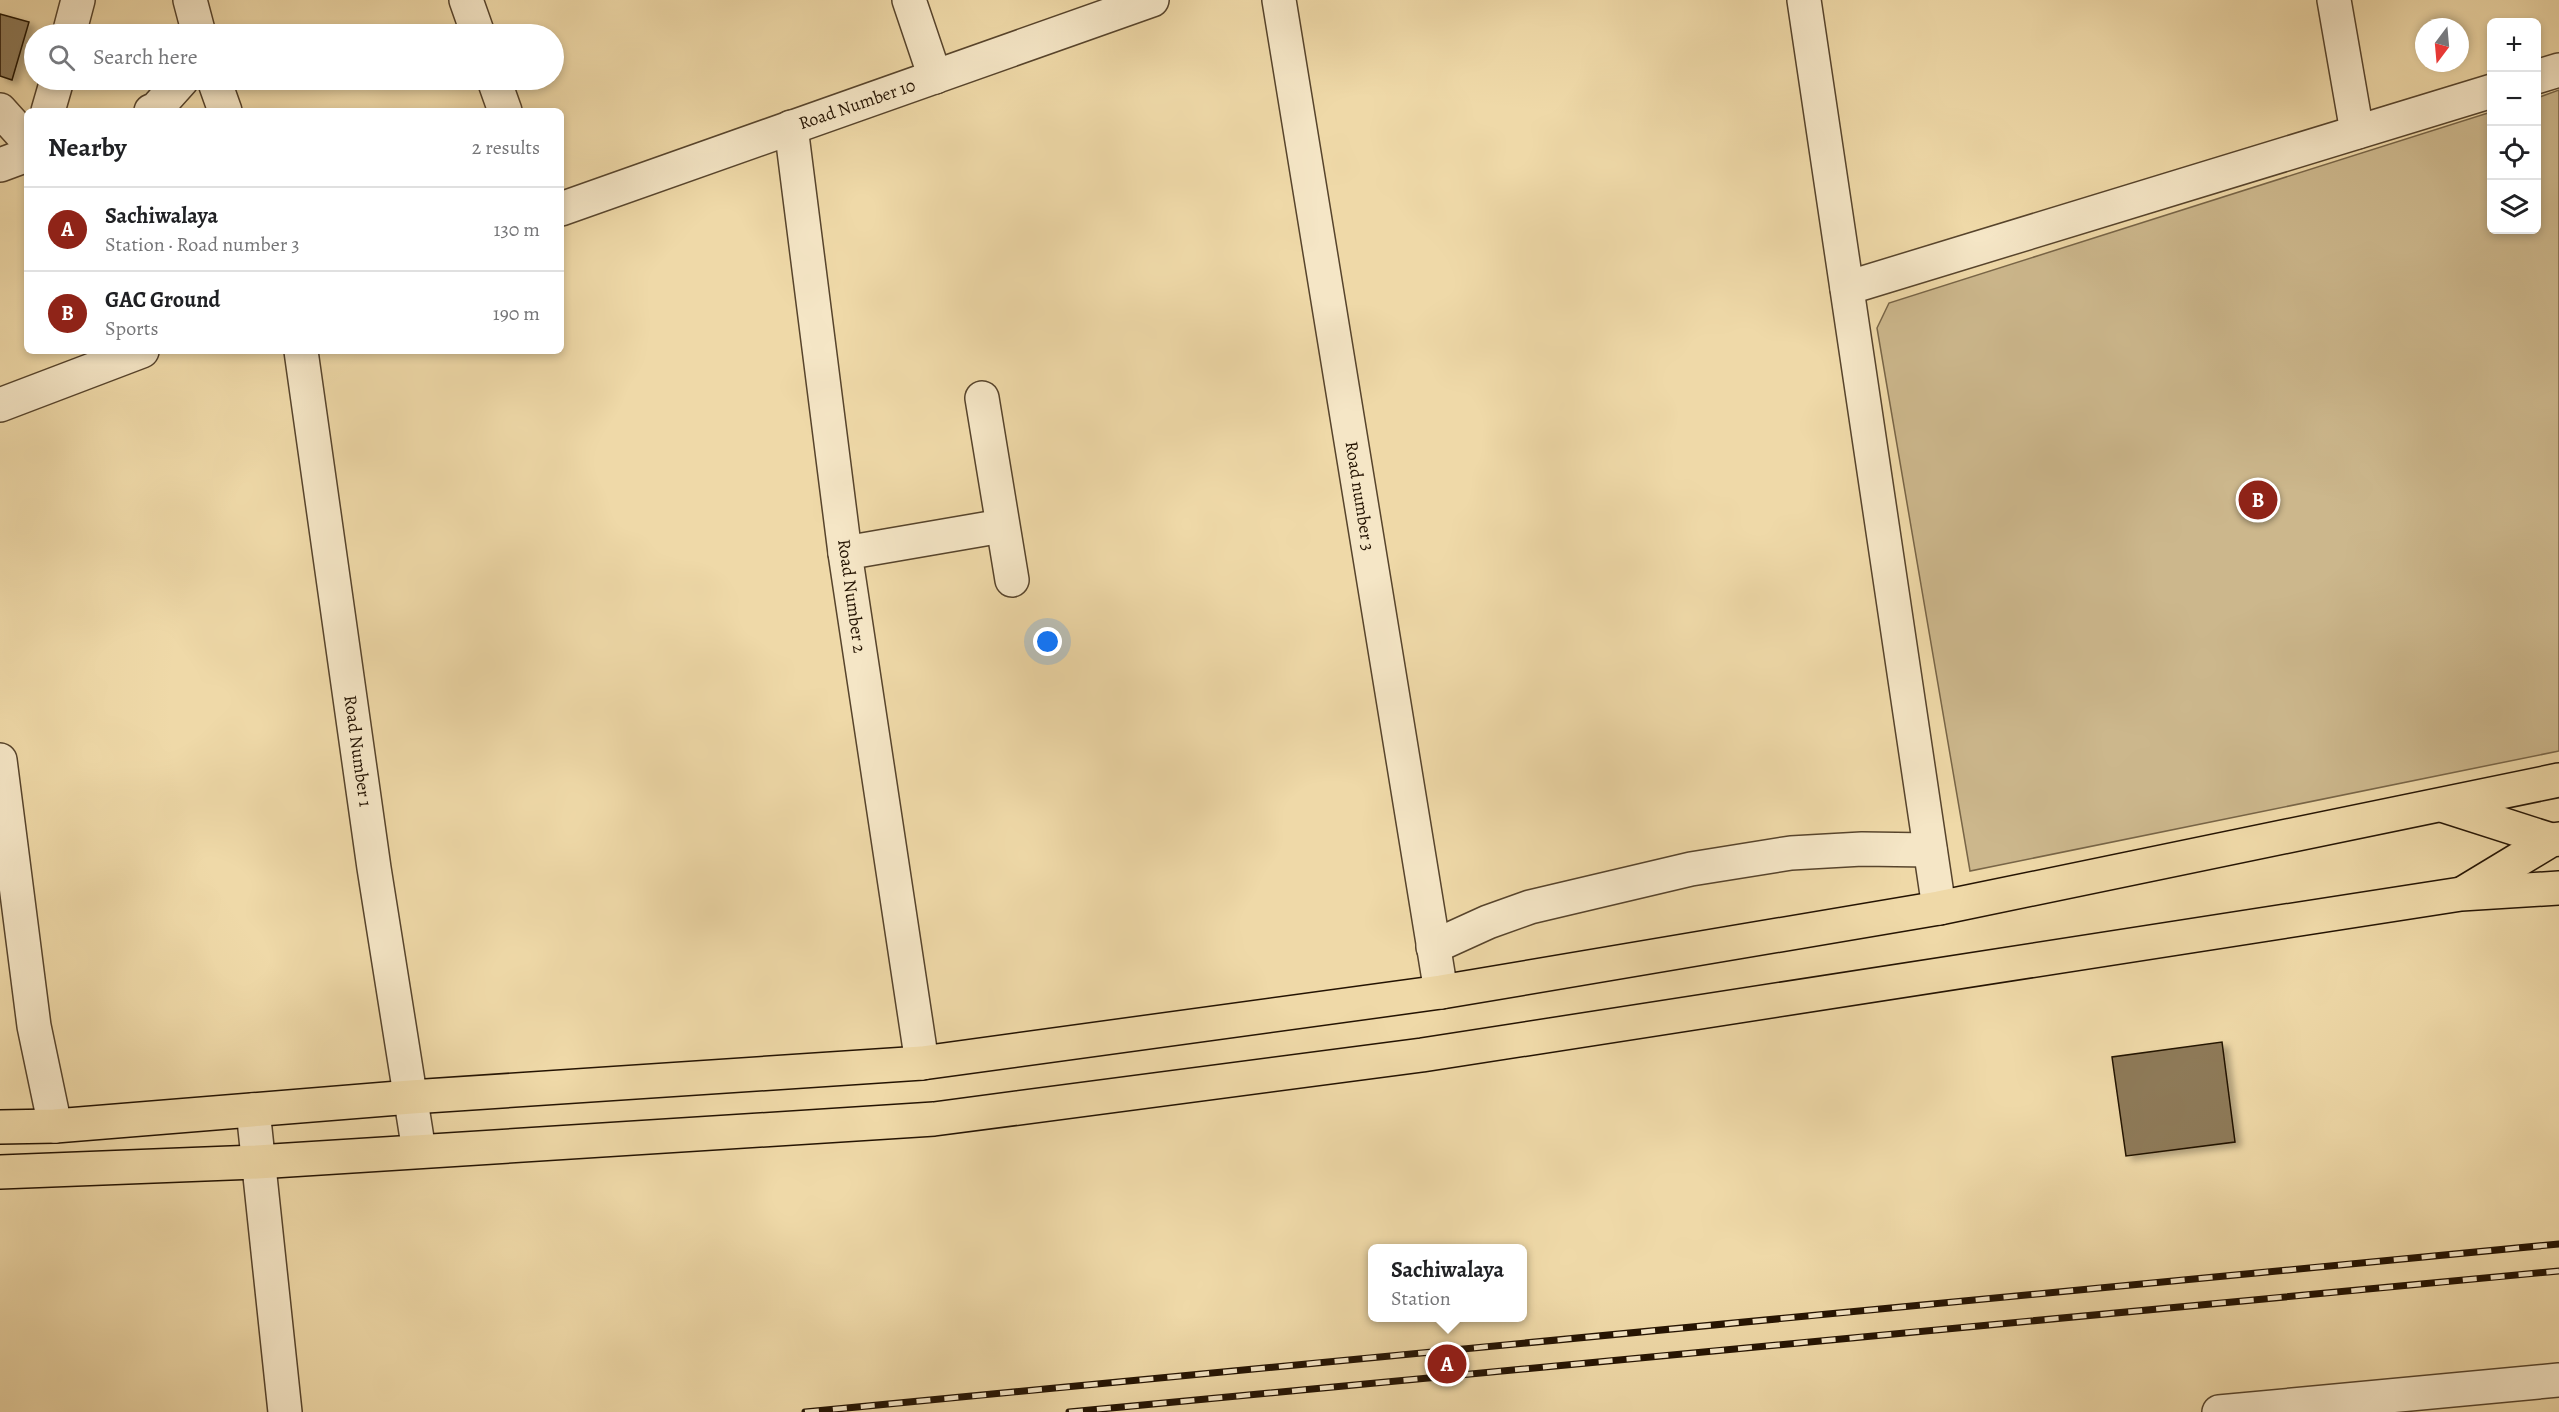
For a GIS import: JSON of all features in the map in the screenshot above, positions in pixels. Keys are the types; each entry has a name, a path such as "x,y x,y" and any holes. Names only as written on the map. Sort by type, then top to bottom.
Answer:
{"highway":[{"path":"0,1127 55,1126 411,1097 922,1063 1441,992 1939,908 2443,806 2559,780"},
{"path":"2443,806 2555,839"},
{"path":"2461,894 2555,839"},
{"path":"0,1173 257,1162 934,1119 1422,1055 2461,894 2559,888"}],"street":[{"path":"72,24 78,0"},
{"path":"189,0 196,24"},
{"path":"466,0 474,24"},
{"path":"909,0 935,77"},
{"name":"Road Number 10","path":"564,208 1152,0"},
{"name":"Road number 3","path":"1279,0 1441,992"},
{"path":"1804,0 1939,908"},
{"path":"2334,0 2356,132"},
{"path":"2541,75 2559,70"},
{"path":"49,108 54,90"},
{"path":"157,108 173,90"},
{"path":"218,90 224,108"},
{"path":"498,90 504,108"},
{"path":"1847,288 2487,93"},
{"path":"0,110 24,137"},
{"name":"Road Number 2","path":"791,127 845,553 922,1063"},
{"path":"0,165 24,156"},
{"path":"0,405 134,354"},
{"name":"Road Number 1","path":"301,354 374,868 419,1151"},
{"path":"981,398 1012,580"},
{"path":"845,553 1002,526"},
{"path":"0,759 34,1026 55,1126"},
{"path":"1433,947 1488,922 1530,907 1691,869 1791,853 1862,849 1930,850"},
{"path":"253,1110 285,1412"},
{"path":"2219,1412 2559,1380"}],"shaded area":[{"path":"2559,90 2559,751 1970,871 1877,328 1889,303 2487,113 2487,234 2541,234 2541,97"}],"building":[{"path":"0,14 29,22 24,24 24,39 12,80 0,76"},
{"path":"2222,1042 2235,1142 2126,1156 2112,1057"}],"railway":[{"path":"805,1412 2559,1244"},
{"path":"1069,1412 2559,1271"}],"place":[{"name":"GAC Ground","path":"2258,500"},
{"name":"Sachiwalaya","path":"1447,1364"}]}
